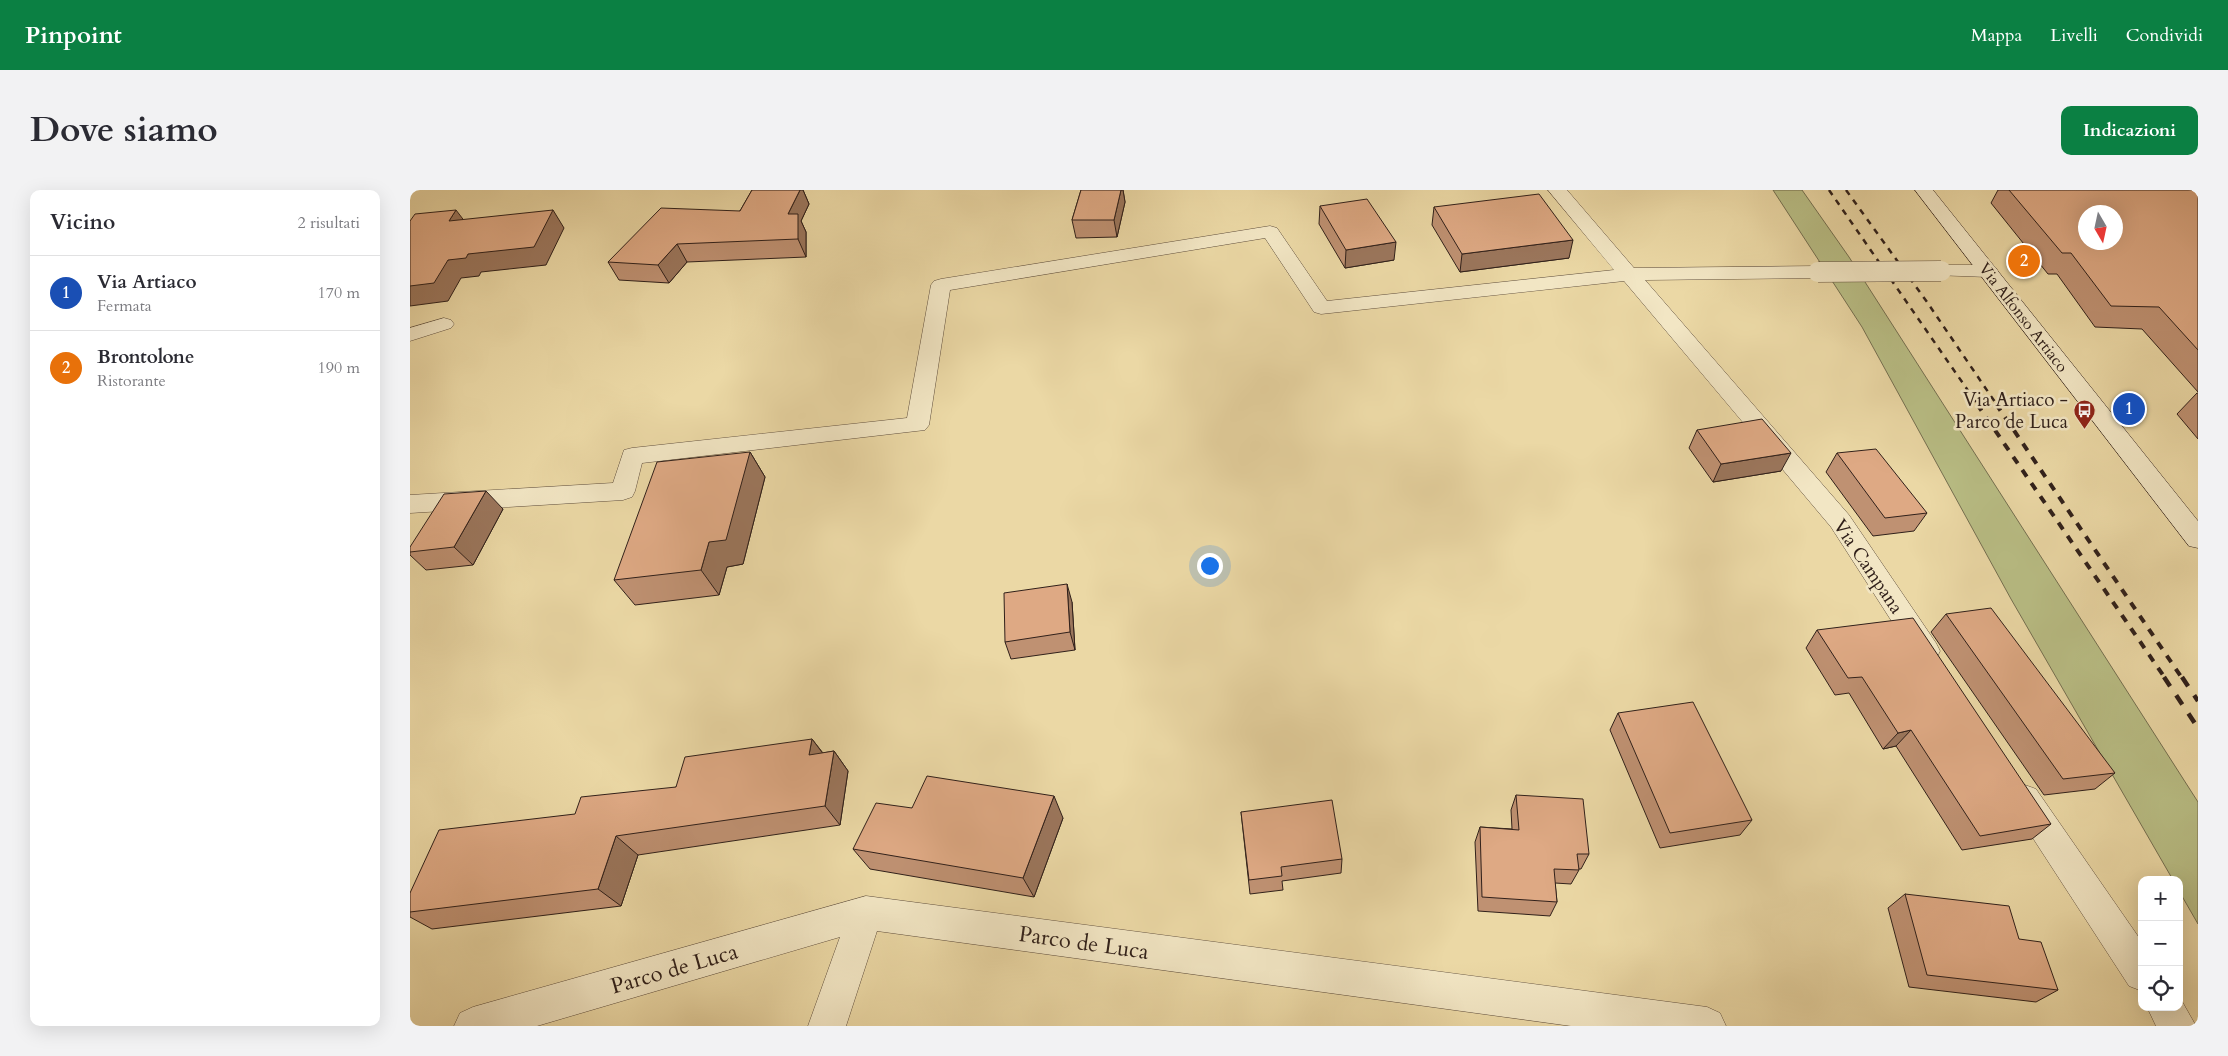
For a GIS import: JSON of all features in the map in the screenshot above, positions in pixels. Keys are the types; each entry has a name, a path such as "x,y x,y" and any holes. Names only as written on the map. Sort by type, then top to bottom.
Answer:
{"street":[{"name":"Via Campana","path":"1558,190 1840,522 1939,669"},
{"name":"Via Alfonso Artiaco","path":"1924,190 2198,539"},
{"path":"410,504 623,491 632,456 917,425 941,285 1270,232 1321,308 1629,274 1988,271"},
{"path":"410,335 444,324"},
{"path":"2010,776 2138,967"},
{"path":"827,1026 866,913"},
{"name":"Parco de Luca","path":"473,1026 866,913 1707,1026"},
{"path":"2168,1011 2177,1026"}],"green space":[{"path":"1773,190 1802,190 1849,257 2198,802 2198,924 2183,898 2183,876 2171,876 2011,599 1862,327"}],"building":[{"path":"752,190 800,190 788,214 798,214 798,239 677,244 658,265 608,262 661,208 740,211"},
{"path":"1081,190 1121,190 1114,220 1072,220"},
{"path":"2009,190 2198,190 2198,350 2159,307 2111,306 2071,253 2062,253"},
{"path":"1539,194 1573,240 1462,254 1434,207"},
{"path":"1367,199 1396,242 1346,250 1320,206"},
{"path":"456,210 449,221 553,210 534,247 468,254 466,258 448,260 434,283 410,286 410,221 415,214"},
{"path":"1762,419 1791,453 1721,464 1697,430"},
{"path":"1876,449 1927,513 1885,518 1837,453"},
{"path":"750,452 726,540 709,542 701,570 614,580 657,462"},
{"path":"486,491 454,547 410,552 410,547 444,494"},
{"path":"1067,584 1070,632 1005,642 1004,593"},
{"path":"1991,608 2115,773 2063,779 1946,614"},
{"path":"1913,618 2051,824 1980,836 1911,730 1898,733 1862,677 1848,678 1817,630"},
{"path":"1693,702 1752,820 1670,833 1618,713"},
{"path":"812,739 809,755 834,751 825,806 616,836 598,889 410,912 410,893 439,830 575,814 581,797 676,787 685,757"},
{"path":"927,776 1054,796 1023,878 853,849 876,803 912,808"},
{"path":"1516,795 1583,799 1589,854 1577,854 1579,870 1554,869 1557,902 1482,897 1480,827 1519,830"},
{"path":"1332,800 1342,859 1281,867 1282,876 1249,880 1241,812"},
{"path":"1905,894 2009,906 2019,939 2041,942 2058,990 1927,975"}],"railway":[{"path":"1829,190 1978,405"},
{"path":"1846,190 1927,302 1997,405"},
{"path":"1977,404 2165,678"},
{"path":"1996,404 2182,678"},
{"path":"2164,677 2198,728"},
{"path":"2182,677 2198,701"}],"place":[{"name":"Brontolone","path":"2024,261"},
{"name":"Via Artiaco","path":"2129,409"},
{"name":"Via Artiaco - Parco de Luca","path":"2084,429"}]}
